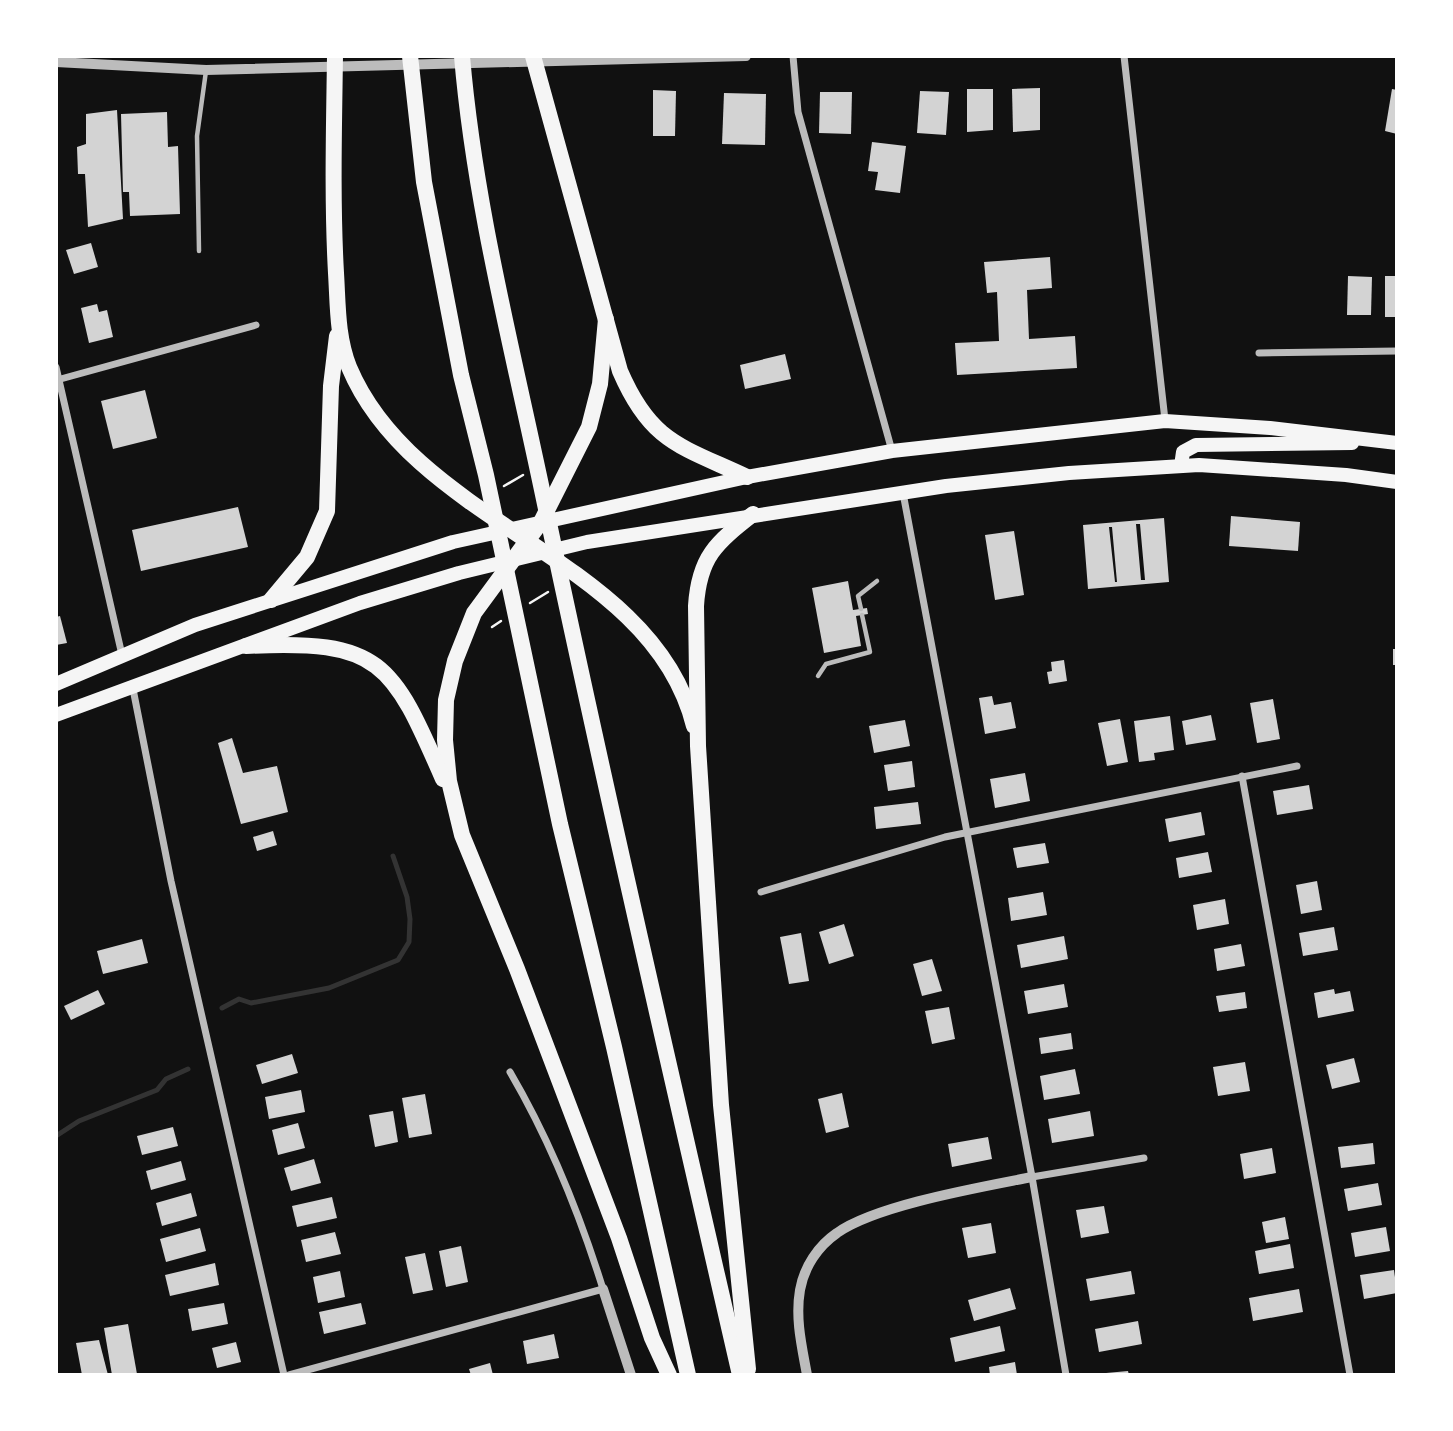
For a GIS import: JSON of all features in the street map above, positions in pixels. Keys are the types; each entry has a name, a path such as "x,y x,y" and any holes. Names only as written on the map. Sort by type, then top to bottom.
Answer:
{"highway":[{"path":"271,600 307,557 327,511 331,386 338,323 334,167 335,56"},
{"path":"410,56 424,182 461,375 486,475 560,824 614,1046 688,1375"},
{"path":"462,56 469,140 487,243 589,711 740,1375"},
{"path":"533,56 620,370 633,400 653,428 682,449 747,477"},
{"path":"606,319 600,384 589,427 541,522 471,620 455,661 446,700 444,740 453,801 462,835 527,995 619,1238 652,1338 668,1375"},
{"path":"338,323 348,365 368,402 394,435 449,489 528,541 598,592 634,624 669,670 686,702 698,746"},
{"path":"56,684 195,625 453,542 747,477 892,451 1165,421 1270,428 1391,442"},
{"path":"1181,466 1183,452 1196,444 1280,446 1391,442"},
{"path":"56,715 133,689 360,603 459,573 587,542 903,492 1069,473 1181,466 1346,475 1397,482"},
{"path":"748,1375 721,1105 698,746 698,584 709,555 723,538 754,514"},
{"path":"246,646 298,643 334,648 355,653 378,666 401,690 414,712 453,801"}],"street":[{"path":"56,62 116,68 206,70 585,58 746,56"},
{"path":"793,56 798,112 892,451"},
{"path":"1124,56 1165,421"},
{"path":"57,380 256,325"},
{"path":"1259,353 1397,351"},
{"path":"56,367 122,655"},
{"path":"903,492 1032,1177 1066,1375"},
{"path":"133,689 171,881 284,1375"},
{"path":"761,892 968,832 1297,766"},
{"path":"1242,776 1350,1375"},
{"path":"510,1072 557,1160 579,1211 631,1375"},
{"path":"807,1375 799,1326 800,1291 809,1264 829,1240 856,1222 912,1204 1032,1177 1144,1158"},
{"path":"289,1375 603,1289"}],"lane":[{"path":"199,251 197,136 206,70"},
{"path":"861,608 858,596 877,581"},
{"path":"817,676 826,664 870,652 862,615"}],"path":[{"path":"494,491 526,474"}],"building":[{"path":"1040,88 1040,130 1013,132 1012,89"},
{"path":"967,89 993,89 993,130 967,132"},
{"path":"1392,89 1397,90 1397,134 1385,131"},
{"path":"653,90 676,91 675,136 653,136"},
{"path":"920,91 949,92 946,135 917,133"},
{"path":"820,92 852,92 851,134 819,133"},
{"path":"724,93 766,94 765,145 722,144"},
{"path":"117,110 123,219 88,227 85,174 78,174 77,147 86,144 86,114"},
{"path":"167,112 168,147 178,146 180,214 130,216 129,192 123,192 121,114"},
{"path":"872,142 906,146 900,193 875,190 878,172 868,171"},
{"path":"91,243 98,267 74,274 66,250"},
{"path":"1050,257 1052,288 1027,290 1029,339 1075,336 1077,368 957,375 955,343 999,341 997,292 987,293 984,262"},
{"path":"1348,276 1372,277 1371,315 1347,315"},
{"path":"1385,276 1397,276 1397,317 1385,317"},
{"path":"97,304 99,312 107,310 113,337 89,343 81,308"},
{"path":"785,354 791,379 745,389 740,365"},
{"path":"145,390 157,438 113,449 101,401"},
{"path":"238,507 248,547 141,571 132,530"},
{"path":"1231,516 1300,522 1298,551 1229,546"},
{"path":"1164,518 1169,582 1088,589 1083,525","holes":["1136,524 1140,524 1145,580 1141,580","1109,527 1112,527 1117,582 1115,582"]},
{"path":"1014,531 1024,595 995,600 985,535"},
{"path":"848,581 853,610 867,608 868,614 856,616 861,646 824,653 812,588"},
{"path":"60,616 67,643 56,645 56,617"},
{"path":"1393,649 1397,649 1397,665 1393,665"},
{"path":"1064,660 1067,681 1049,684 1047,672 1052,671 1051,662"},
{"path":"992,696 994,705 1011,702 1016,728 985,734 979,698"},
{"path":"1273,699 1280,739 1257,743 1250,703"},
{"path":"1211,715 1216,740 1186,745 1182,721"},
{"path":"1170,716 1174,750 1154,753 1155,760 1139,762 1134,721"},
{"path":"1120,719 1128,762 1107,766 1098,723"},
{"path":"905,720 910,746 874,753 869,726"},
{"path":"232,738 243,773 277,766 288,812 241,824 218,743"},
{"path":"912,761 915,787 888,791 884,765"},
{"path":"1025,773 1030,801 995,808 990,779"},
{"path":"1309,785 1313,809 1277,815 1273,791"},
{"path":"918,802 921,824 876,829 874,807"},
{"path":"1201,812 1205,835 1169,842 1165,819"},
{"path":"273,831 277,845 257,851 253,837"},
{"path":"1045,843 1049,863 1017,868 1013,848"},
{"path":"1208,852 1212,872 1179,878 1176,858"},
{"path":"1317,881 1322,910 1301,914 1296,885"},
{"path":"1043,892 1047,915 1011,921 1008,898"},
{"path":"1225,899 1229,924 1197,930 1193,905"},
{"path":"844,924 854,956 829,964 819,932"},
{"path":"1334,927 1338,950 1303,956 1299,933"},
{"path":"801,933 809,981 789,984 780,937"},
{"path":"1064,936 1068,959 1021,968 1017,945"},
{"path":"142,939 148,963 103,974 97,951"},
{"path":"1241,944 1245,966 1217,971 1214,949"},
{"path":"932,959 942,991 922,996 913,964"},
{"path":"1064,984 1068,1007 1028,1014 1024,991"},
{"path":"1334,989 1335,994 1350,991 1354,1011 1318,1018 1314,993"},
{"path":"98,990 105,1004 71,1020 64,1006"},
{"path":"1245,992 1247,1008 1219,1012 1216,996"},
{"path":"949,1007 955,1039 932,1044 925,1011"},
{"path":"1071,1033 1073,1049 1041,1054 1039,1038"},
{"path":"292,1054 298,1073 262,1084 256,1065"},
{"path":"1354,1058 1360,1082 1332,1089 1326,1065"},
{"path":"1245,1062 1250,1091 1218,1096 1213,1067"},
{"path":"1075,1069 1080,1094 1044,1100 1040,1076"},
{"path":"301,1090 305,1112 269,1119 265,1097"},
{"path":"842,1093 849,1127 826,1133 818,1099"},
{"path":"425,1094 432,1134 409,1138 402,1098"},
{"path":"393,1111 398,1142 375,1147 369,1115"},
{"path":"1090,1111 1094,1136 1052,1143 1048,1119"},
{"path":"298,1123 305,1148 278,1155 272,1130"},
{"path":"173,1127 178,1146 142,1155 137,1136"},
{"path":"988,1137 992,1159 952,1167 948,1144"},
{"path":"1373,1143 1375,1164 1341,1168 1338,1147"},
{"path":"1272,1148 1276,1173 1244,1179 1240,1154"},
{"path":"314,1159 321,1183 291,1191 284,1168"},
{"path":"181,1161 186,1180 151,1190 146,1171"},
{"path":"1378,1183 1382,1205 1348,1211 1344,1189"},
{"path":"191,1193 197,1216 162,1226 156,1203"},
{"path":"332,1197 337,1218 297,1227 292,1206"},
{"path":"1104,1206 1109,1233 1081,1238 1076,1210"},
{"path":"1285,1217 1289,1239 1266,1243 1262,1222"},
{"path":"991,1223 996,1253 968,1258 962,1228"},
{"path":"1386,1227 1390,1251 1355,1257 1351,1233"},
{"path":"200,1228 206,1251 166,1262 160,1239"},
{"path":"335,1232 341,1254 306,1262 301,1240"},
{"path":"1290,1244 1294,1268 1259,1274 1255,1251"},
{"path":"461,1246 468,1282 446,1287 439,1251"},
{"path":"425,1253 433,1290 413,1294 405,1257"},
{"path":"215,1263 219,1285 170,1296 165,1275"},
{"path":"1394,1270 1397,1293 1364,1299 1360,1275"},
{"path":"340,1271 345,1297 318,1303 313,1277"},
{"path":"1131,1271 1135,1294 1090,1301 1086,1279"},
{"path":"1010,1288 1016,1309 974,1321 968,1300"},
{"path":"1299,1289 1303,1312 1253,1321 1249,1298"},
{"path":"224,1303 228,1324 192,1331 188,1309"},
{"path":"361,1303 366,1324 324,1334 319,1312"},
{"path":"1138,1321 1142,1344 1099,1352 1095,1329"},
{"path":"128,1324 137,1374 112,1375 104,1328"},
{"path":"1000,1326 1005,1351 955,1362 950,1338"},
{"path":"554,1334 559,1358 527,1364 523,1341"},
{"path":"99,1340 108,1375 82,1375 76,1343"},
{"path":"236,1342 241,1362 217,1368 212,1348"},
{"path":"1015,1362 1017,1375 990,1375 989,1367"},
{"path":"490,1363 493,1375 471,1375 469,1369"},
{"path":"1128,1371 1129,1375 1106,1375 1106,1373"}],"waterway":[{"path":"222,1008 239,999 251,1003 329,988 398,960 409,942 410,919 407,897 393,856"},
{"path":"56,1136 79,1121 157,1090 166,1079 188,1069"}]}
